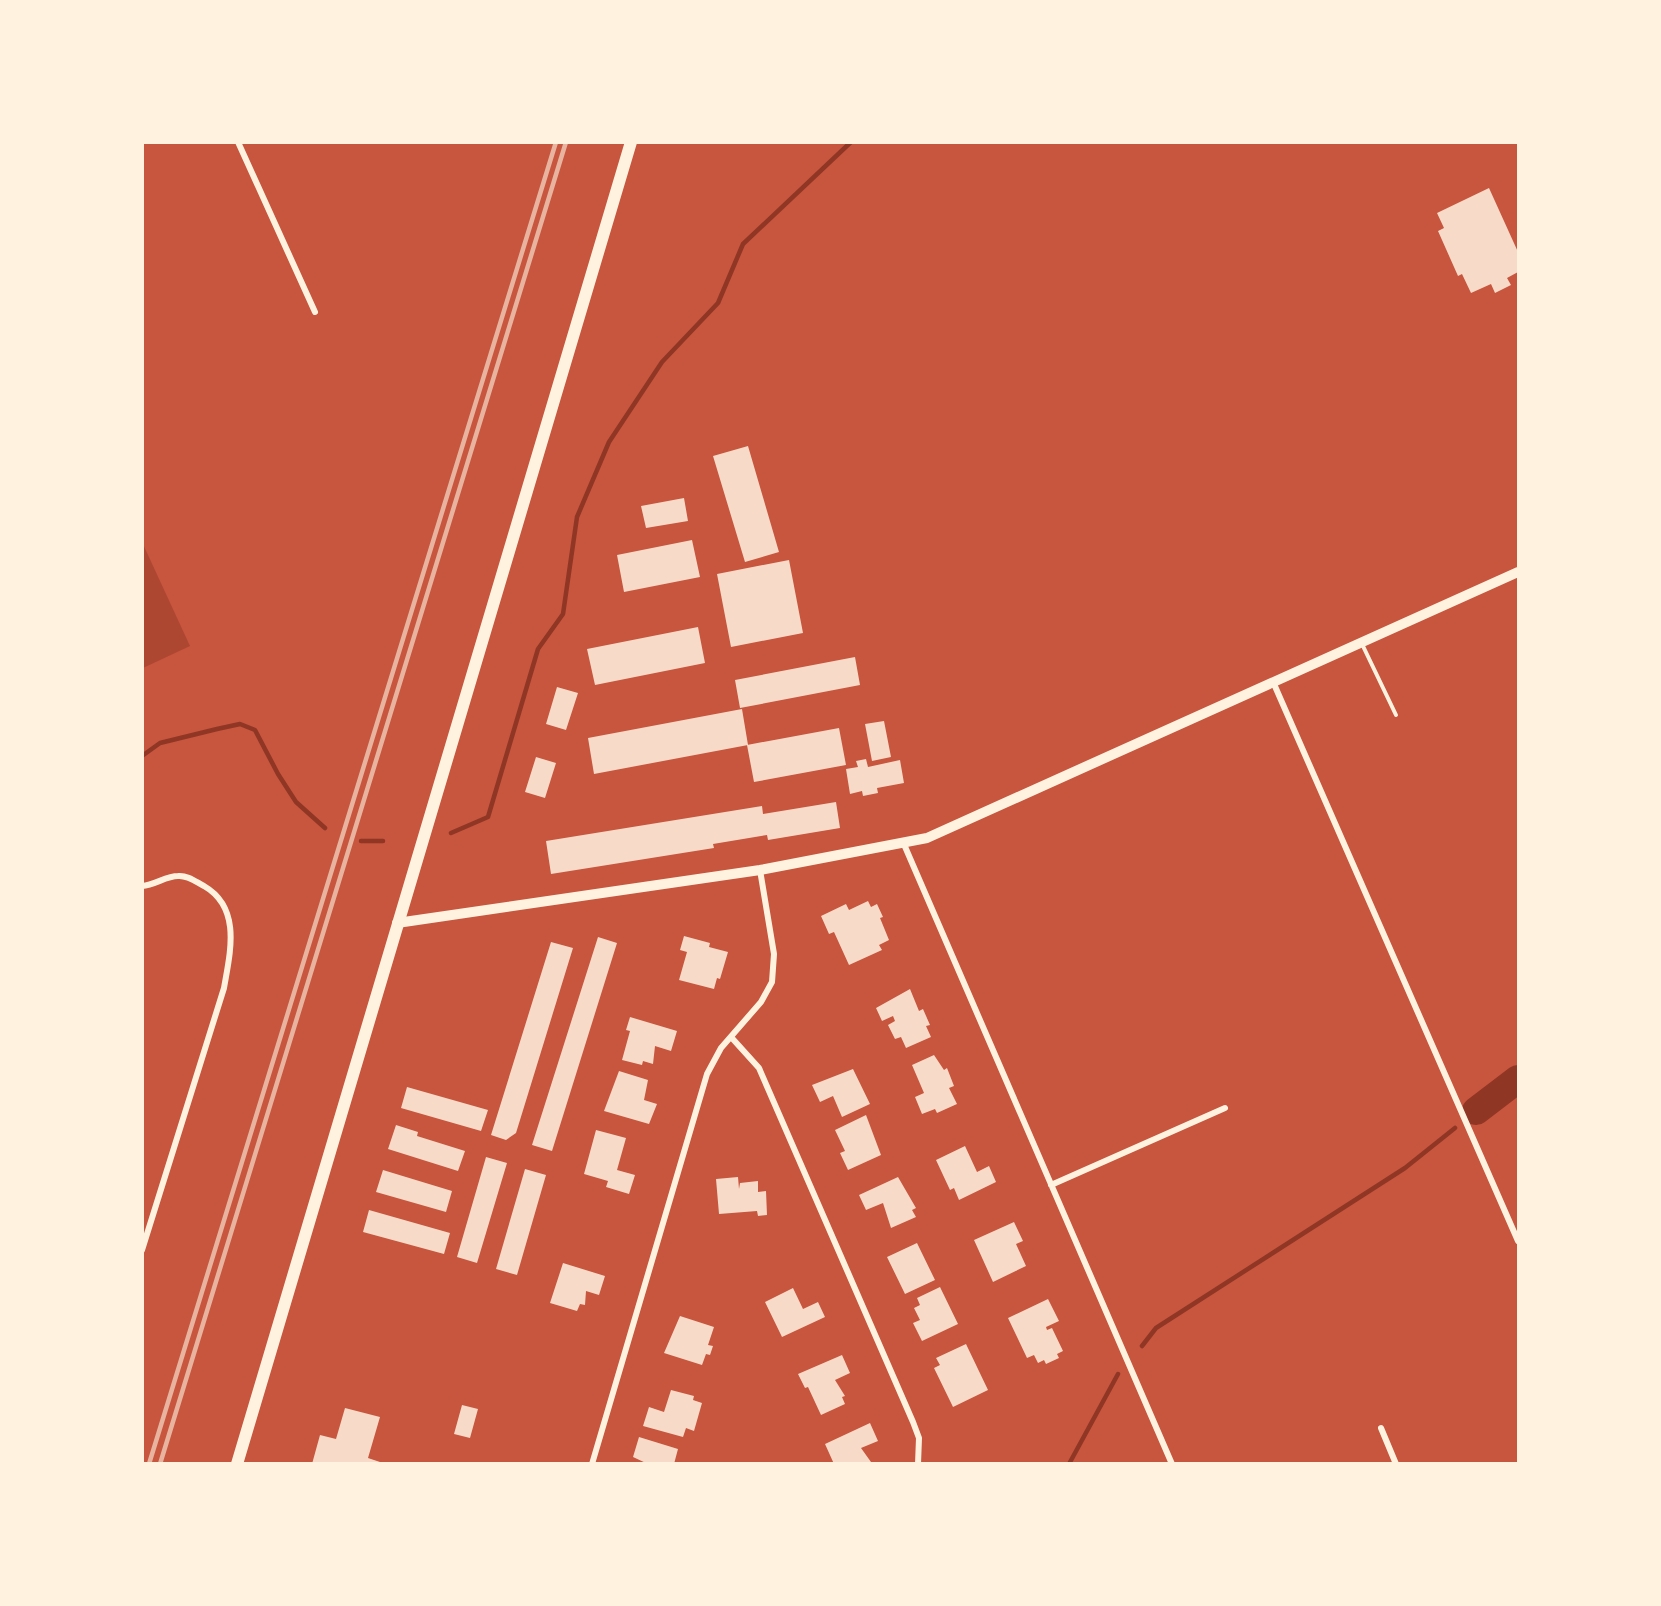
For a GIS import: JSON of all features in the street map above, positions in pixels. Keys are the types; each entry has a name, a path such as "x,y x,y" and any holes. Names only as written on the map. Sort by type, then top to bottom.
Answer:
{"main road":[{"path":"237,1464 631,142"}],"street":[{"path":"238,142 315,312"},
{"path":"397,923 760,870 927,838 1518,573"},
{"path":"1274,684 1518,1240"},
{"path":"903,841 1172,1464"},
{"path":"592,1464 707,1074 731,1037 761,1002 772,982 774,954 760,870"},
{"path":"142,886 171,877 188,877 217,897 231,921 224,988 142,1250"},
{"path":"731,1037 759,1068 798,1156 913,1422 919,1438 918,1464"},
{"path":"1051,1185 1225,1108"},
{"path":"1381,1428 1396,1464"}],"lane":[{"path":"1362,644 1396,715"}],"shaded area":[{"path":"142,542 190,646 143,668 142,668"}],"building":[{"path":"1489,188 1518,252 1518,272 1507,278 1511,285 1495,293 1491,284 1471,293 1462,274 1458,276 1438,231 1444,228 1437,213"},
{"path":"748,446 779,552 745,562 713,456"},
{"path":"684,498 688,521 646,528 641,506"},
{"path":"692,540 700,577 624,592 617,555"},
{"path":"789,560 803,633 731,647 717,574"},
{"path":"698,627 705,663 595,685 587,649"},
{"path":"855,657 860,685 740,708 735,680"},
{"path":"557,687 578,693 566,730 546,724"},
{"path":"742,709 748,745 594,774 588,738"},
{"path":"884,721 891,757 872,761 865,724"},
{"path":"839,728 846,765 754,782 747,745"},
{"path":"536,757 556,763 545,798 525,792"},
{"path":"866,759 868,767 900,760 904,783 877,788 878,793 863,796 862,791 850,794 846,769 858,767 856,761"},
{"path":"836,802 840,828 768,840 767,835 713,844 714,848 551,874 546,841 762,806 763,814"},
{"path":"868,901 871,907 877,904 889,940 879,945 882,950 849,965 834,932 829,934 821,916 846,904 849,910"},
{"path":"684,936 710,943 709,947 728,952 720,979 717,978 714,989 679,980 687,952 680,950"},
{"path":"598,937 617,943 552,1151 532,1145"},
{"path":"551,942 573,948 516,1133 506,1140 491,1135"},
{"path":"910,989 919,1011 923,1009 930,1025 926,1026 931,1037 906,1048 901,1037 895,1039 888,1025 895,1021 893,1016 882,1021 876,1008"},
{"path":"630,1017 677,1031 671,1051 655,1046 653,1064 643,1061 642,1065 622,1060 630,1031 626,1030"},
{"path":"934,1055 944,1070 947,1068 954,1086 949,1088 957,1104 937,1113 935,1109 922,1114 915,1097 924,1093 912,1065"},
{"path":"853,1069 870,1104 842,1117 833,1096 820,1102 812,1085"},
{"path":"619,1071 648,1080 644,1100 657,1104 649,1124 604,1111"},
{"path":"407,1087 488,1110 481,1131 401,1108"},
{"path":"866,1115 881,1155 848,1170 840,1153 845,1151 835,1130"},
{"path":"396,1125 418,1132 417,1136 465,1151 458,1171 388,1149"},
{"path":"596,1130 626,1138 617,1170 635,1175 629,1194 606,1187 608,1181 584,1174"},
{"path":"965,1146 977,1172 989,1166 996,1182 959,1200 954,1188 950,1190 936,1160"},
{"path":"486,1157 507,1163 477,1263 457,1257"},
{"path":"525,1169 546,1175 517,1275 496,1269"},
{"path":"383,1170 452,1191 446,1212 376,1192"},
{"path":"738,1177 739,1189 740,1183 758,1181 758,1192 766,1191 767,1215 758,1216 757,1211 719,1214 716,1179"},
{"path":"898,1177 916,1208 912,1210 916,1217 891,1228 883,1203 866,1210 859,1195"},
{"path":"369,1210 450,1233 444,1254 363,1232"},
{"path":"1014,1222 1023,1241 1016,1244 1026,1266 993,1282 974,1240"},
{"path":"917,1243 935,1280 905,1294 887,1257"},
{"path":"563,1263 605,1276 599,1295 586,1291 585,1305 580,1304 577,1311 550,1303"},
{"path":"940,1287 958,1324 922,1341 913,1323 920,1320 914,1308 920,1305 917,1298"},
{"path":"793,1288 803,1309 818,1302 825,1317 782,1337 765,1302"},
{"path":"1048,1299 1059,1321 1046,1327 1047,1330 1052,1328 1063,1351 1057,1354 1059,1358 1046,1364 1044,1360 1038,1363 1034,1355 1027,1358 1008,1318"},
{"path":"680,1316 714,1327 708,1345 713,1346 710,1355 706,1354 702,1365 664,1353"},
{"path":"966,1344 988,1390 953,1407 934,1368 940,1365 936,1358"},
{"path":"842,1355 850,1373 835,1380 845,1396 842,1397 845,1404 821,1415 808,1387 805,1388 798,1374"},
{"path":"671,1390 694,1396 693,1400 702,1403 694,1431 686,1428 683,1437 643,1426 649,1407 664,1412"},
{"path":"462,1405 478,1409 470,1438 454,1434"},
{"path":"345,1408 380,1417 368,1458 386,1464 312,1464 320,1435 336,1439"},
{"path":"870,1423 878,1441 861,1448 871,1462 834,1464 825,1444"},
{"path":"639,1437 678,1449 674,1464 648,1464 633,1457"}],"waterway":[{"path":"451,833 488,817 538,649 563,614 577,517 609,442 662,362 718,303 743,244 851,142"},
{"path":"142,756 160,743 240,724 255,730 296,802 325,828"},
{"path":"361,841 383,841"},
{"path":"1476,1111 1518,1079"},
{"path":"1142,1346 1156,1328 1405,1168 1455,1128"},
{"path":"1069,1464 1118,1374"}],"railway":[{"path":"149,1464 556,142"},
{"path":"160,1464 566,142"}]}
